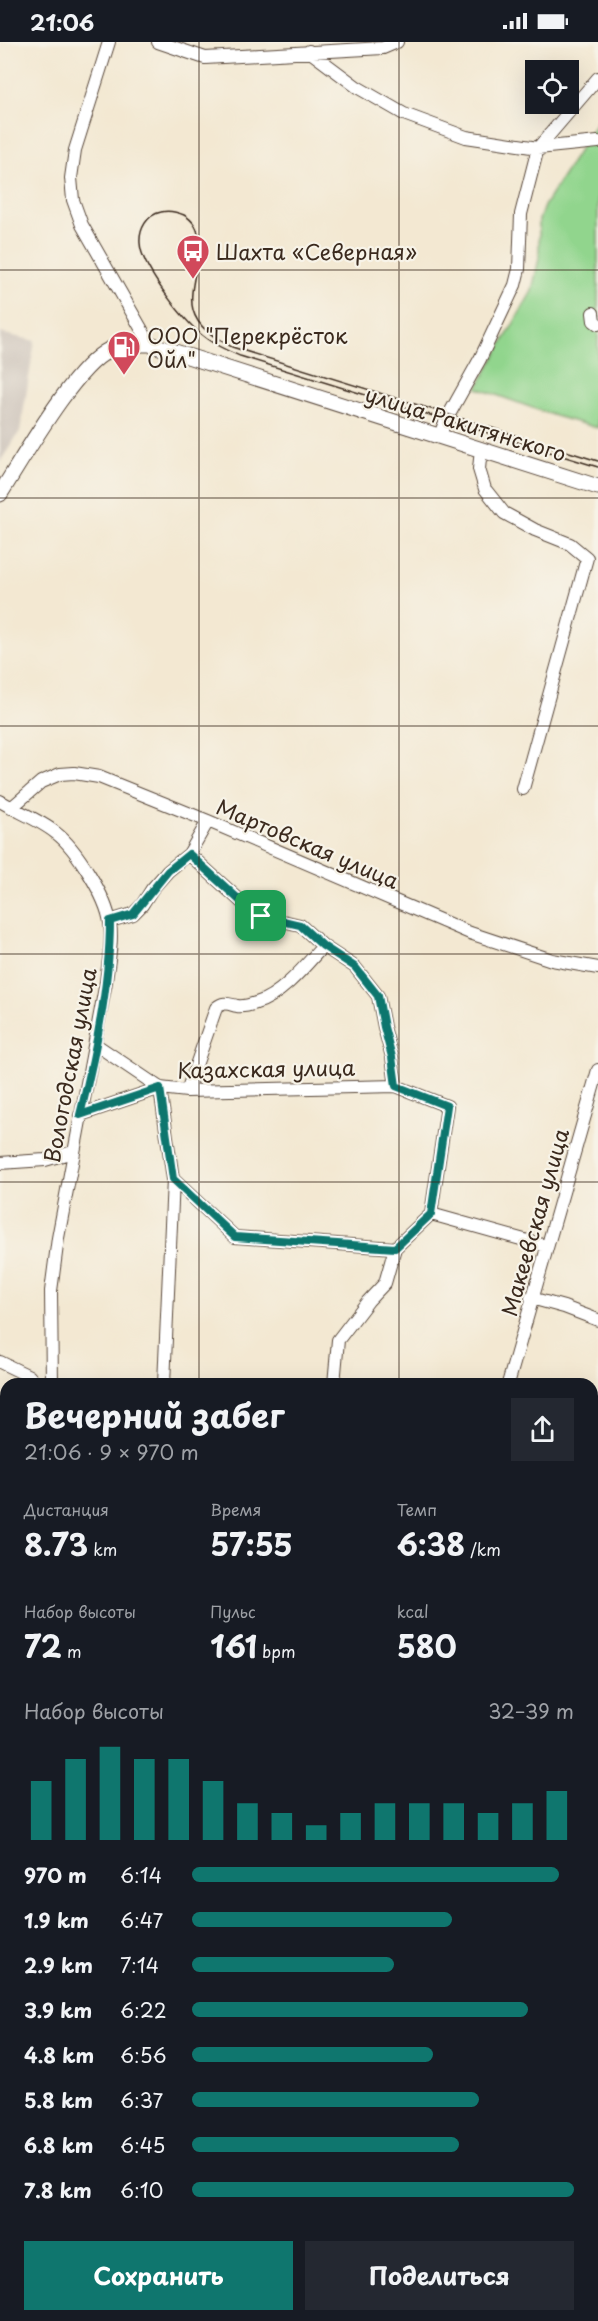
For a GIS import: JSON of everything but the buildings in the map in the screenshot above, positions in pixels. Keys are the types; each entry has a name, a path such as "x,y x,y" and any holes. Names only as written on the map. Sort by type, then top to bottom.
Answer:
{"main road":[{"name":"улица Ракитянского","path":"0,494 74,381 107,350 120,345 150,344 598,487"}],"street":[{"path":"109,42 75,150 71,178 73,200 82,225 150,344"},
{"path":"158,42 205,58 383,48 397,42"},
{"path":"309,51 357,87 404,114 466,137 538,148 598,142"},
{"path":"439,437 515,285 519,269 521,214 538,148 598,78"},
{"path":"481,449 478,469 485,489 504,513 592,557 523,789"},
{"name":"Мартовская улица","path":"11,808 41,782 60,774 74,773 99,777 470,933 552,960 598,968"},
{"name":"Вологодская улица","path":"0,801 56,833 78,855 92,878 110,921 110,946 95,1044 73,1152 51,1291 52,1378"},
{"path":"110,921 133,914 168,871 189,854 208,821"},
{"path":"189,854 246,906 261,916 300,925 323,946 355,967 378,996 396,1086"},
{"path":"187,1090 216,1008 228,1003 239,1006 258,1003 287,984 323,946"},
{"name":"Казахская улица","path":"95,1044 160,1088 187,1090 396,1086 447,1106 431,1214"},
{"name":"Макеевская улица","path":"510,1378 598,1070"},
{"path":"80,1115 160,1088 173,1179 164,1378"},
{"path":"0,1163 45,1160 73,1152"},
{"path":"173,1179 235,1237 395,1248"},
{"path":"335,1378 338,1340 368,1300 385,1283 395,1248 431,1214 546,1246"},
{"path":"531,1298 598,1320"},
{"path":"0,1362 28,1378"},
{"path":"35,1378 51,1369"}],"shaded area":[{"path":"0,333 35,341 20,431 0,462"}],"green space":[{"path":"598,120 598,428 555,416 477,388 532,291 539,258 539,220 544,206"}],"tram line":[{"path":"598,461 232,347 203,328 195,317 192,298 199,246 194,223 184,215 164,211 148,219 143,228 140,238 142,254 156,281 188,322 219,347 240,356 598,467"}],"place":[{"name":"Шахта «Северная»","path":"193,280"},
{"name":"ООО \"Перекрёсток Ойл\"","path":"124,376"}],"route":[{"path":"189,854 246,906 261,916 300,925 323,946 355,967 378,996 396,1086 447,1106 431,1214 395,1248 235,1237 173,1179 160,1088 80,1115 88,1086 106,982 110,921 133,914 168,871 189,854"}]}
